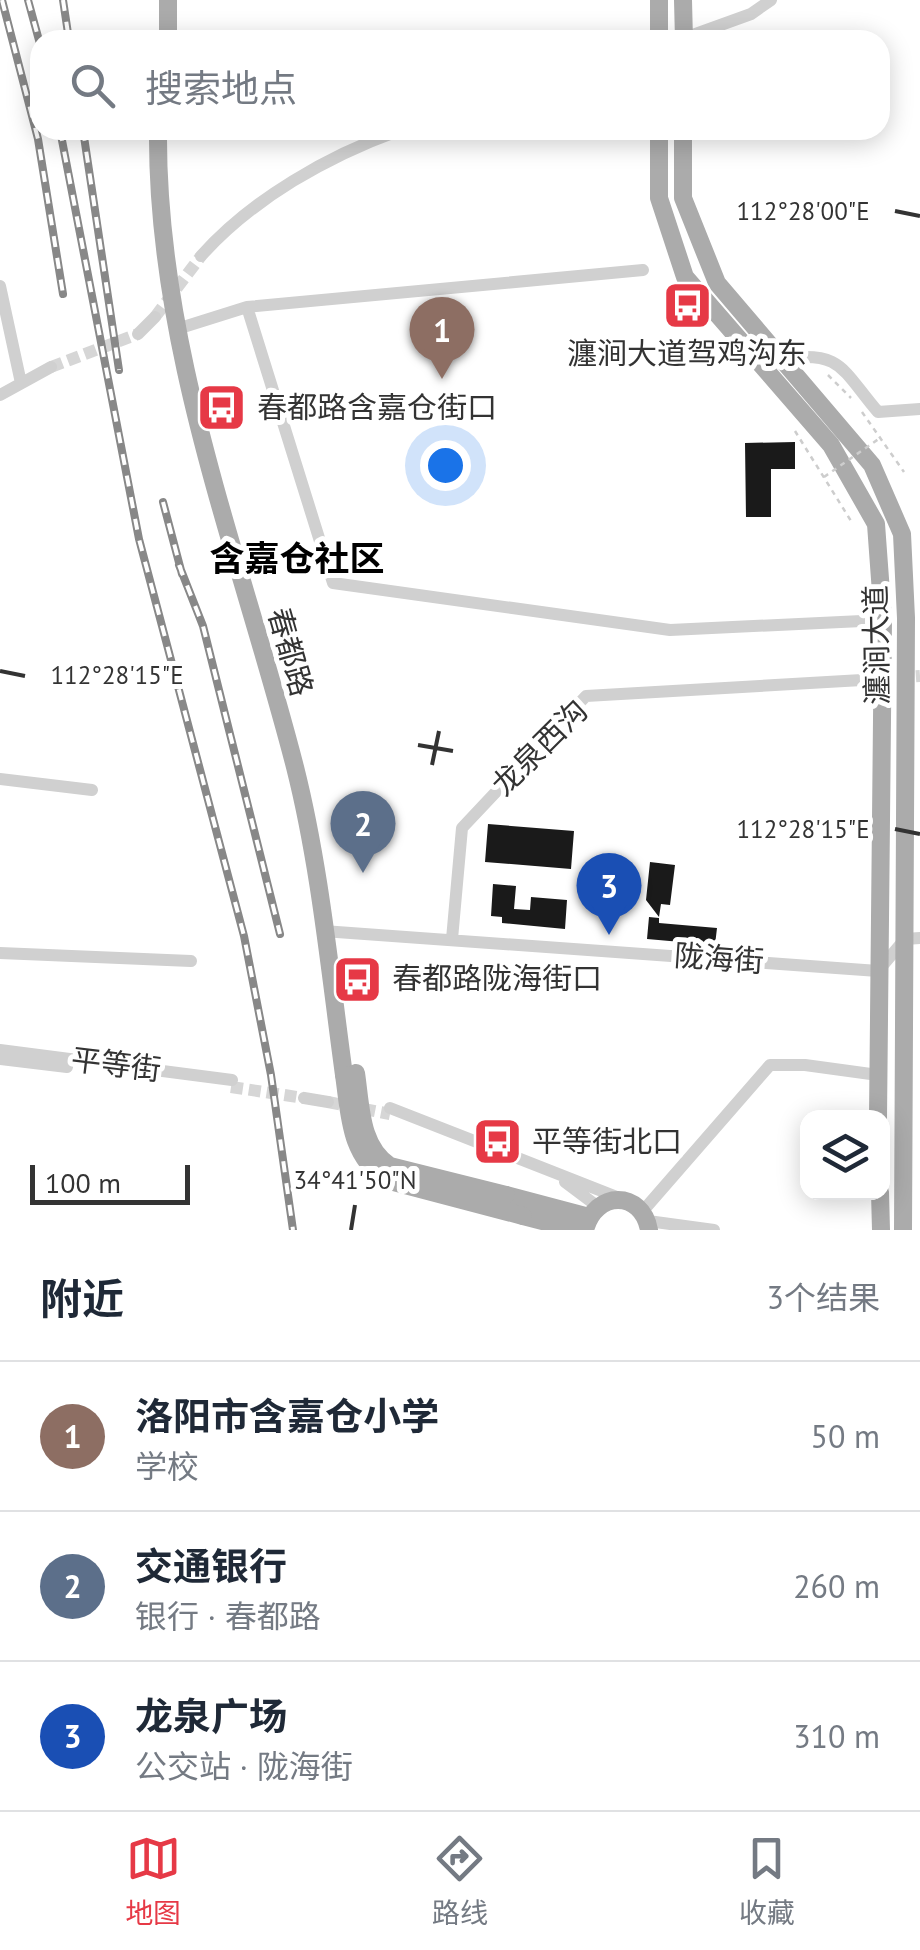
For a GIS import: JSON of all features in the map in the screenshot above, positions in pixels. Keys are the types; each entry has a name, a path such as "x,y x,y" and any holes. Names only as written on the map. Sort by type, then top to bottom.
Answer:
{"main road":[{"path":"158,0 158,30"},
{"path":"168,0 168,30"},
{"path":"658,30 659,0"},
{"path":"682,30 684,0"},
{"name":"春都路","path":"159,140 166,283 305,768 350,1074 366,1137 378,1158 390,1166 580,1220 608,1200 643,1217"},
{"name":"春都路","path":"168,140 182,328"},
{"name":"瀍涧大道","path":"658,140 658,198 685,277 831,445 876,524 883,620 878,1110"},
{"name":"瀍涧大道","path":"683,140 683,198 717,283 872,465 902,534 913,939 913,1078 903,1230"},
{"path":"880,1200 880,1230"}],"street":[{"path":"709,30 751,14 771,0"},
{"path":"201,256 227,226 350,148 372,140"},
{"path":"182,328 247,307 643,270"},
{"path":"0,286 21,383"},
{"path":"247,307 333,583 670,630 883,620"},
{"path":"138,334 155,317"},
{"path":"782,359 818,354 834,360 878,412 920,409"},
{"path":"0,394 50,368"},
{"name":"龙泉西沟","path":"452,938 462,828 586,696 862,680"},
{"path":"0,779 92,790"},
{"name":"陇海街","path":"327,930 878,971"},
{"path":"878,971 913,939"},
{"path":"0,953 191,961"},
{"name":"平等街","path":"0,1050 232,1083 0,1059"},
{"path":"643,1217 770,1065 805,1064 878,1075"},
{"path":"304,1095 328,1099"},
{"path":"580,1220 577,1186 390,1111 643,1217 714,1230"}],"path":[{"path":"817,364 854,402 904,472"},
{"path":"794,431 851,521"},
{"path":"824,478 880,438"}],"building":[{"path":"795,442 795,469 771,469 771,517 746,517 745,443"},
{"path":"488,824 574,831 571,869 485,862"},
{"path":"650,862 675,865 670,905 661,904 659,917 646,900"},
{"path":"493,884 516,886 514,909 530,910 531,897 567,900 565,929 502,923 502,917 491,916"},
{"path":"649,917 659,918 659,923 717,928 715,945 647,939"}],"tunnel":[{"path":"155,317 201,256"},
{"path":"51,367 138,334"},
{"path":"862,680 920,676"},
{"path":"231,1087 304,1098"},
{"path":"328,1102 390,1114"}],"railway":[{"path":"2,0 30,108"},
{"path":"28,0 36,30"},
{"path":"63,0 68,30"},
{"path":"38,140 63,294"},
{"path":"62,140 139,539 244,936 271,1075 293,1230"},
{"path":"84,140 119,370"},
{"path":"163,502 182,574"},
{"path":"179,565 203,626 280,934"}],"place":[{"name":"瀍涧大道驾鸡沟东","path":"687,305"},
{"name":"洛阳市含嘉仓小学","path":"442,379"},
{"name":"春都路含嘉仓街口","path":"222,408"},
{"name":"交通银行","path":"363,873"},
{"name":"龙泉广场","path":"609,935"},
{"name":"春都路陇海街口","path":"357,979"},
{"name":"平等街北口","path":"497,1142"}],"district":[{"name":"含嘉仓社区","path":"297,559"}]}
